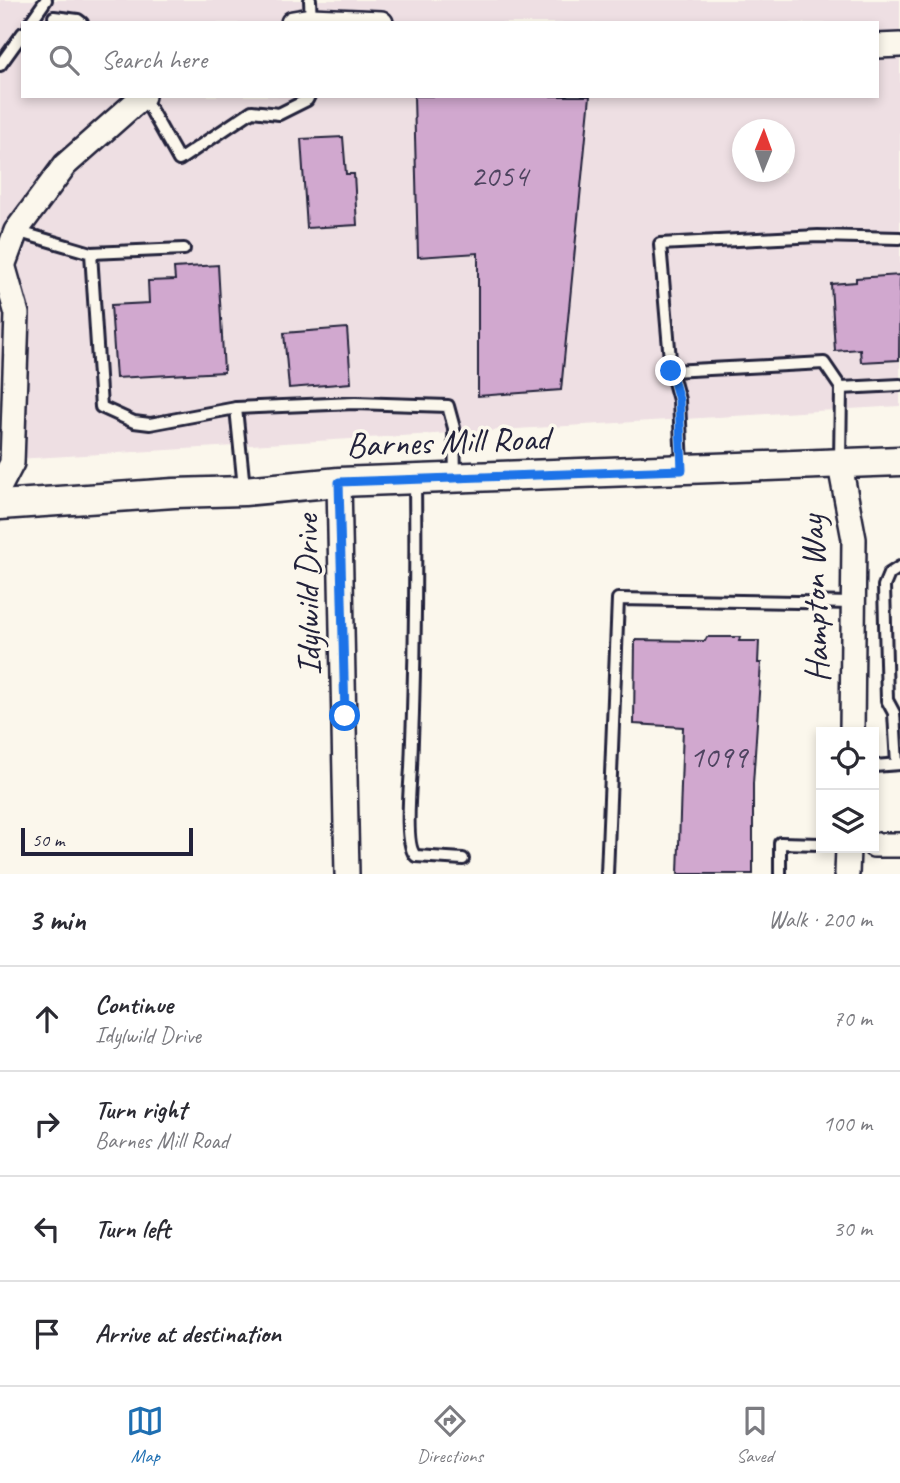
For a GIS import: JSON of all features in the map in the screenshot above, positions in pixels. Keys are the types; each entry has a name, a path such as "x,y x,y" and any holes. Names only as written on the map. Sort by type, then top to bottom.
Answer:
{"street":[{"path":"306,16 360,21"},
{"path":"879,47 900,45"},
{"path":"0,486 12,463 17,314 2,271 16,231 65,164 141,98"},
{"name":"Barnes Mill Road","path":"0,505 174,492 244,491 339,482 900,461"},
{"name":"Hampton Way","path":"840,465 854,539 852,727"},
{"name":"Idylwild Drive","path":"339,482 347,874"},
{"path":"879,845 900,845"},
{"path":"847,874 848,853"}],"lane":[{"path":"31,21 43,4 54,20 79,21"},
{"path":"0,65 21,36"},
{"path":"144,98 179,160 252,111 279,114 308,98"},
{"path":"16,231 91,253 184,249"},
{"path":"682,470 679,400 671,371 660,244 818,236 900,238"},
{"path":"91,253 101,407 134,422 150,424 236,408 355,402 448,407 454,428 456,478"},
{"path":"671,371 824,363 841,388 840,465"},
{"path":"841,388 900,385"},
{"path":"236,408 244,491"},
{"path":"415,480 410,848 416,856 463,859"},
{"path":"879,766 898,764 894,713 887,700 884,586 889,574 900,567"},
{"path":"607,874 618,599 854,603"},
{"path":"780,874 780,843 816,845"}],"shaded area":[{"path":"0,0 900,0 900,406 0,460"}],"building":[{"path":"414,98 590,98 561,390 478,396 478,253 418,257"},
{"path":"343,137 346,174 354,174 357,225 307,228 301,139"},
{"path":"218,265 224,372 116,378 111,305 149,303 148,281 175,280 174,268"},
{"path":"900,275 899,360 861,362 860,349 835,351 831,284 856,282 856,278"},
{"path":"347,328 351,383 289,388 284,333"},
{"path":"707,637 740,637 739,641 759,641 758,663 761,663 753,784 753,874 678,874 683,727 634,724 635,640 705,641"}],"route":[{"path":"345,716 339,482 682,470 679,400 671,371"}]}
